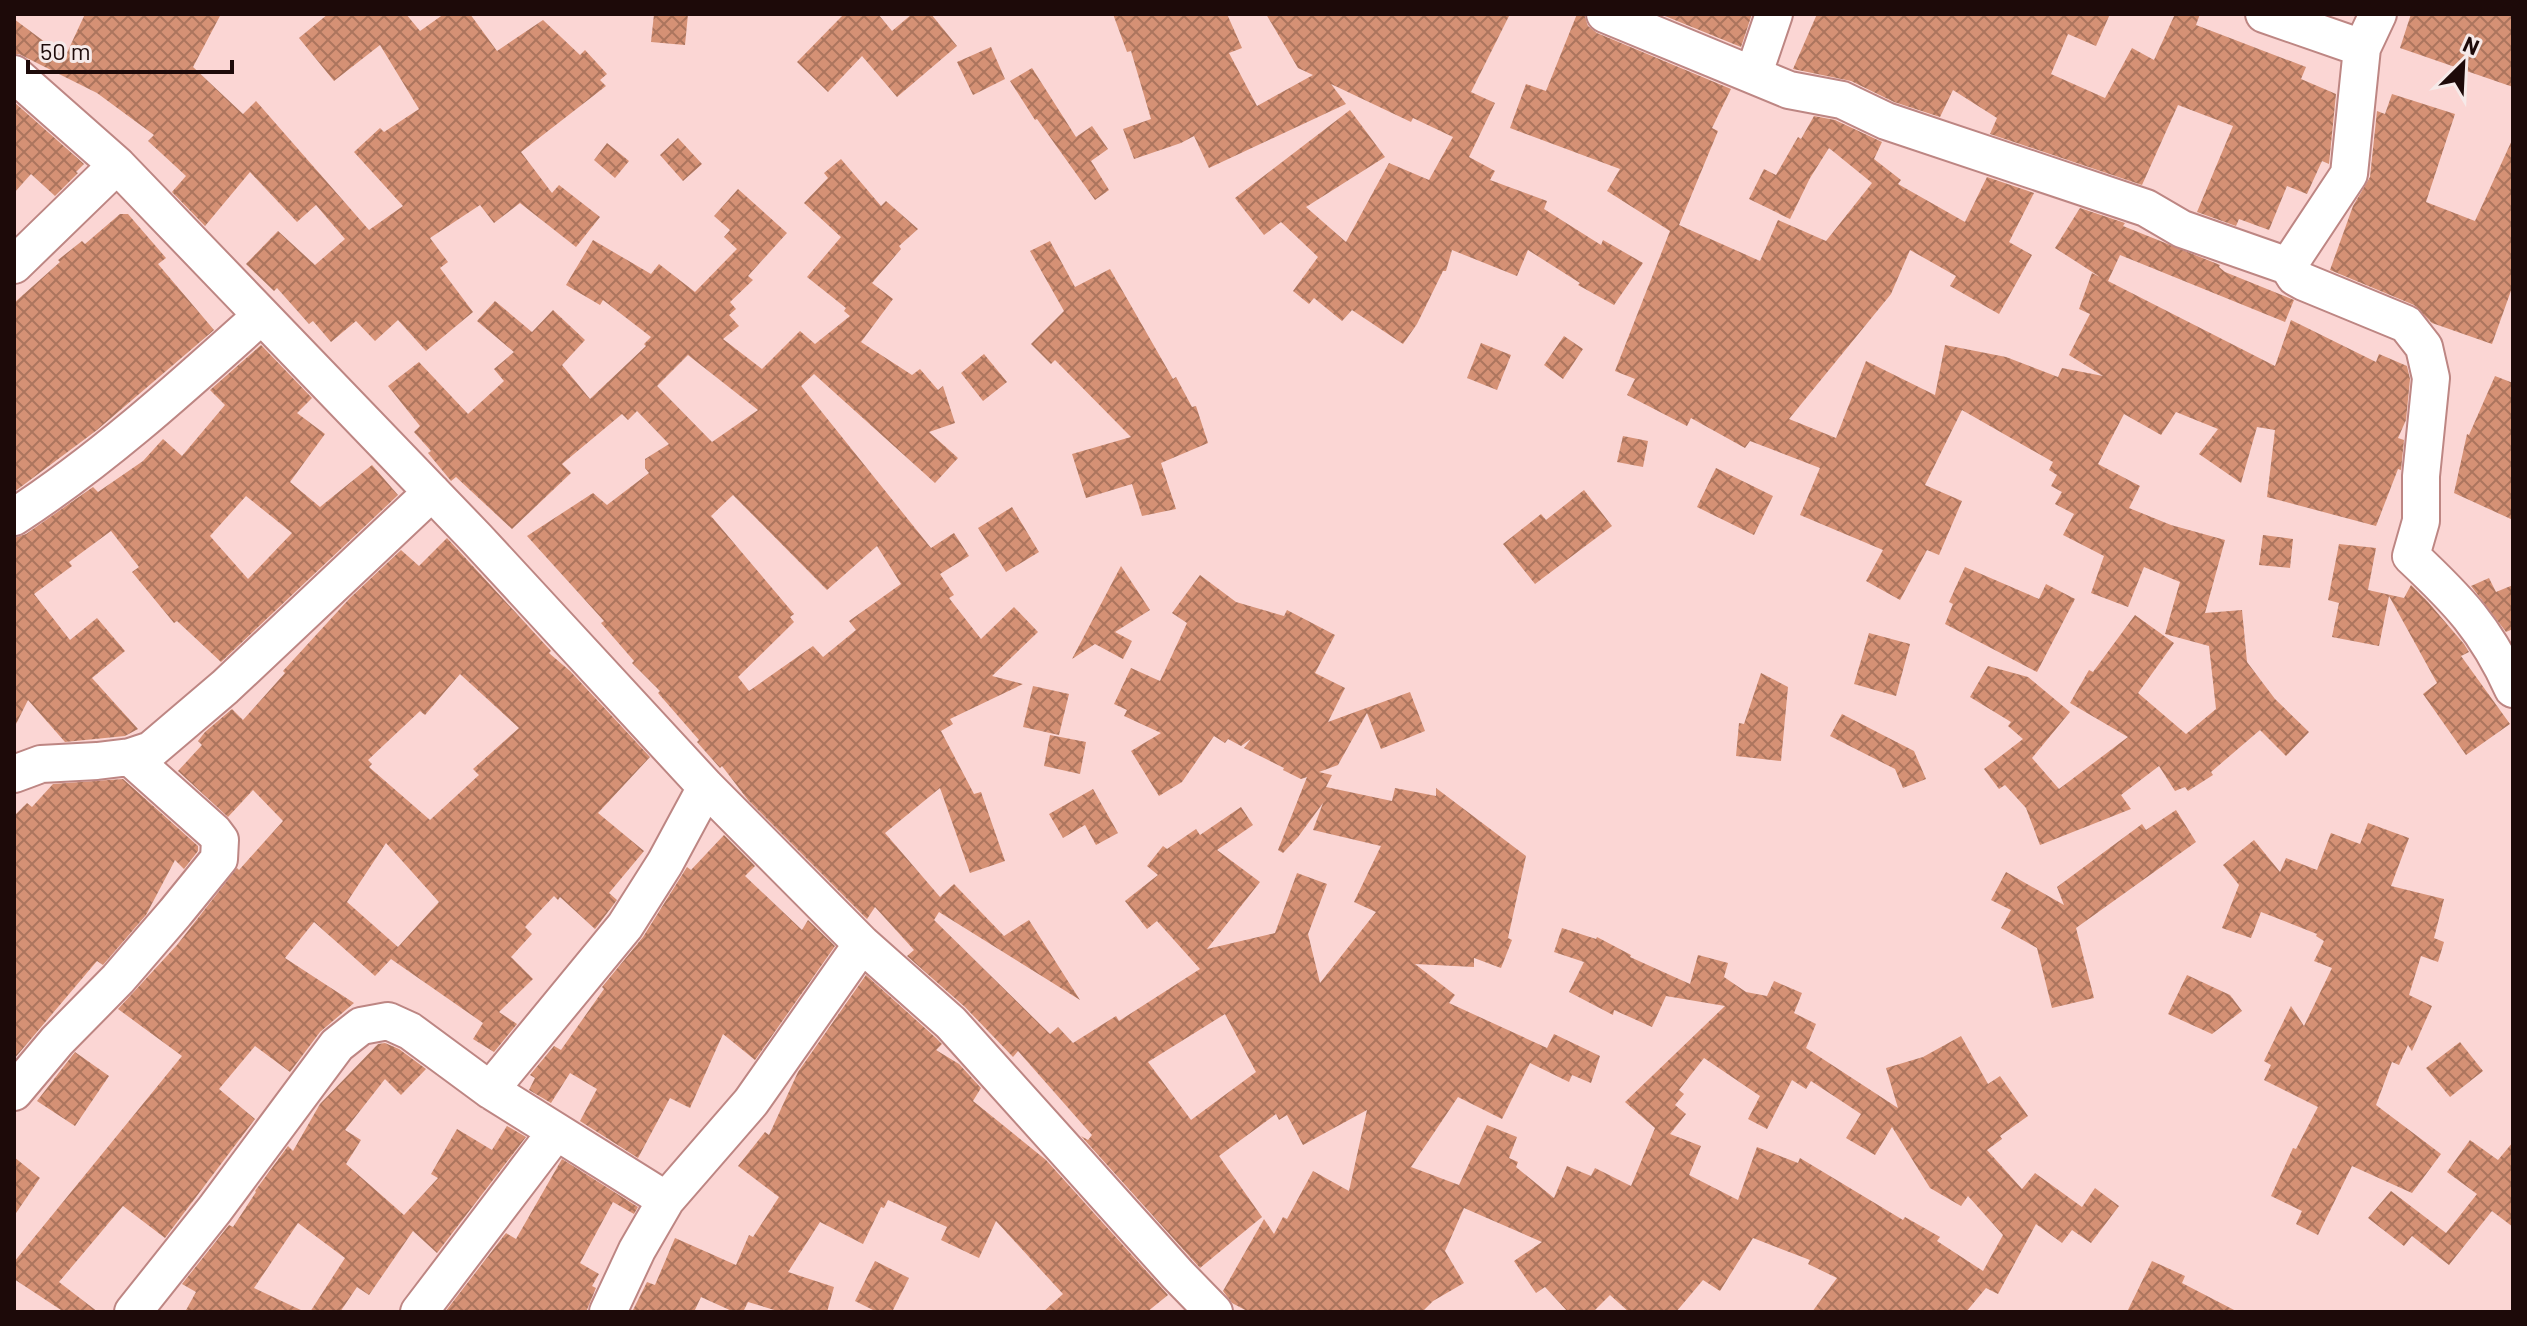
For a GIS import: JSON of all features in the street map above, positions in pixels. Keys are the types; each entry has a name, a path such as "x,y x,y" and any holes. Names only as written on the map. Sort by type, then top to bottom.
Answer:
{"street":[{"path":"1605,14 1789,90 1842,100 1886,121 2146,208 2182,229 2288,266 2295,277 2304,282 2406,324 2424,347 2431,378 2421,476 2421,521 2411,556 2458,599 2496,651 2513,689"},
{"path":"1754,73 1774,14"},
{"path":"2264,14 2362,48"},
{"path":"2288,266 2349,174 2362,48 2378,14"},
{"path":"14,74 117,165 432,492 706,787 862,944 951,1023 1214,1312"},
{"path":"14,265 117,165"},
{"path":"14,517 82,469 171,398 261,316"},
{"path":"14,774 41,764 130,757 151,750 168,738 432,492"},
{"path":"14,1092 57,1041 153,940 219,859 222,848 214,832 130,757"},
{"path":"490,1090 625,926 665,863 706,787"},
{"path":"608,1312 637,1250 666,1200 751,1102 862,944"},
{"path":"133,1312 215,1209 337,1045 361,1026 388,1021 410,1031 490,1090 666,1200"},
{"path":"419,1312 556,1132"}],"building":[{"path":"85,14 221,14 193,67 243,114 256,101 369,230 403,206 354,152 380,128 384,132 419,109 380,45 334,81 299,38 328,14 406,14 420,31 444,14 470,14 497,51 543,20 580,55 585,50 607,74 600,80 606,86 521,152 552,193 559,185 600,217 576,247 520,203 494,223 480,205 430,238 448,262 440,268 473,312 426,351 398,320 375,341 356,321 331,342 313,321 309,324 277,288 274,291 246,264 278,231 315,265 345,239 316,205 297,222 250,172 205,226 172,192 186,176 148,141 154,135 97,93 14,54 14,19 65,57"},
{"path":"654,14 688,14 685,45 651,42"},
{"path":"844,14 878,14 892,31 912,14 931,14 957,46 897,97 862,56 828,92 797,62"},
{"path":"1113,14 1227,14 1242,48 1229,53 1257,106 1313,75 1298,68 1266,14 1510,14 1471,92 1495,103 1469,157 1495,171 1490,180 1547,201 1544,209 1601,245 1603,240 1643,263 1614,305 1578,285 1580,283 1528,250 1517,276 1452,250 1446,271 1443,271 1417,324 1403,344 1352,310 1342,321 1314,298 1309,304 1293,291 1318,257 1281,222 1264,235 1235,198 1350,110 1385,157 1306,207 1346,242 1389,163 1429,180 1453,137 1413,118 1411,122 1331,84 1346,104 1209,168 1194,136 1134,159 1123,129 1151,119 1131,51 1127,52"},
{"path":"1577,14 1584,14 1588,26 1597,33 1731,89 1712,128 1718,131 1679,225 1760,261 1778,220 1826,241 1872,183 1829,148 1790,219 1749,199 1764,169 1776,175 1814,116 1835,120 1882,142 1874,159 1901,180 1898,184 1965,222 1987,177 2034,193 2009,242 2032,255 1999,314 1950,286 1956,276 1910,250 1891,294 1789,419 1836,438 1866,361 1935,395 1945,345 2006,357 2058,377 2062,368 2103,376 2069,355 2090,314 2079,309 2092,273 2100,277 2055,248 2080,208 2125,223 2123,226 2220,265 2225,272 2294,300 2285,322 2120,255 2108,281 2275,366 2291,320 2376,362 2379,354 2407,366 2410,379 2406,420 2398,438 2404,440 2401,470 2398,469 2376,526 2267,497 2275,430 2257,427 2241,483 2199,454 2218,429 2176,412 2161,435 2124,414 2098,464 2140,486 2129,508 2171,525 2225,540 2205,613 2242,610 2247,662 2275,699 2309,732 2286,756 2260,730 2211,772 2213,775 2188,791 2185,787 2175,791 2159,766 2121,795 2131,809 2040,845 2026,808 2005,785 1999,789 1984,769 2023,739 2008,726 2011,722 1970,697 1988,666 2028,677 2070,712 2032,758 2059,789 2128,737 2070,703 2089,670 2093,672 2135,615 2174,643 2138,693 2186,734 2216,709 2209,646 2165,634 2180,582 2144,567 2128,607 2091,593 2104,556 2063,535 2074,514 2055,504 2062,492 2051,486 2057,475 2049,470 2053,462 1962,410 1925,485 1962,501 1939,555 1927,550 1900,600 1866,581 1883,550 1800,515 1820,468 1750,441 1745,448 1691,418 1687,426 1627,395 1635,379 1615,371 1670,231 1607,191 1620,169 1510,128 1526,84 1546,91"},
{"path":"1660,14 1752,14 1741,47"},
{"path":"1817,14 2110,14 2096,46 2068,34 2051,74 2105,98 2132,48 2154,60 2175,14 2200,14 2196,25 2306,67 2301,79 2336,94 2329,164 2322,161 2307,194 2287,186 2269,230 2239,219 2236,226 2197,212 2233,126 2178,105 2142,185 1990,134 1997,118 1953,90 1940,117 1894,102 1851,81 1793,69"},
{"path":"2411,14 2513,14 2513,87 2400,48"},
{"path":"991,47 1005,79 973,95 957,62"},
{"path":"1032,68 1076,137 1092,126 1108,149 1091,161 1109,190 1095,200 1010,81"},
{"path":"2392,94 2455,114 2426,202 2475,221 2513,138 2513,285 2492,344 2432,323 2414,305 2330,270 2353,206 2370,177 2377,111 2385,114"},
{"path":"14,102 84,164 55,196 31,174 14,193"},
{"path":"678,138 702,164 683,181 660,155"},
{"path":"607,143 629,161 615,178 594,160"},
{"path":"841,159 881,206 886,201 918,229 899,246 901,249 872,283 893,299 861,342 912,375 920,369 938,390 943,386 955,423 929,432 958,458 935,483 814,374 801,386 931,548 954,533 969,556 940,574 954,595 949,598 981,639 1014,607 1038,632 992,676 1023,684 950,719 953,724 941,731 974,794 981,792 1005,861 970,873 940,788 885,833 940,897 954,884 1004,936 1029,920 1080,1000 939,912 934,920 1050,1034 1058,1027 1073,1043 1116,1016 1119,1021 1200,969 1157,921 1147,929 1125,901 1158,875 1147,866 1163,846 1167,849 1196,829 1200,835 1241,807 1253,825 1217,850 1260,882 1207,949 1275,933 1297,873 1327,884 1308,934 1320,983 1376,912 1354,902 1381,846 1313,830 1323,803 1283,853 1278,850 1307,777 1301,779 1244,748 1251,739 1241,746 1228,739 1225,743 1214,736 1182,782 1159,796 1131,751 1161,733 1124,716 1127,710 1114,704 1131,668 1160,681 1187,623 1172,613 1200,575 1236,602 1284,616 1287,610 1335,635 1315,673 1345,688 1328,722 1410,692 1425,731 1381,749 1367,713 1338,765 1319,772 1332,775 1326,787 1392,801 1395,788 1436,796 1436,788 1526,856 1508,938 1512,940 1501,968 1474,958 1474,967 1415,964 1455,995 1449,1003 1547,1048 1554,1034 1600,1056 1591,1083 1572,1075 1569,1082 1530,1063 1502,1119 1458,1097 1411,1167 1459,1185 1487,1125 1517,1137 1509,1158 1518,1162 1516,1167 1554,1198 1567,1166 1591,1176 1595,1168 1631,1186 1655,1128 1625,1102 1725,1006 1666,996 1652,1027 1614,1010 1613,1015 1569,992 1584,962 1554,952 1562,928 1597,937 1630,957 1690,984 1698,955 1728,963 1724,977 1746,992 1767,996 1774,981 1802,993 1794,1013 1816,1024 1806,1048 1898,1108 1886,1068 1923,1057 1961,1036 1988,1084 2000,1076 2028,1116 2000,1136 2002,1139 1987,1150 2022,1189 2035,1173 2082,1207 2095,1188 2119,1206 2091,1243 2072,1230 2062,1243 2036,1224 1998,1294 1986,1288 1966,1312 1812,1312 1837,1278 1808,1264 1810,1260 1753,1238 1720,1291 1703,1280 1676,1312 1629,1312 1610,1295 1593,1312 1568,1312 1545,1287 1536,1293 1514,1261 1542,1242 1464,1208 1445,1251 1464,1283 1433,1301 1422,1312 1249,1312 1232,1303 1223,1291 1264,1219 1274,1234 1283,1217 1287,1219 1313,1171 1349,1191 1367,1110 1303,1145 1287,1115 1279,1120 1276,1114 1219,1156 1262,1217 1200,1268 1081,1136 1088,1140 1092,1135 1018,1051 1013,1057 965,1007 907,956 914,950 875,907 867,919 748,800 722,766 720,768 697,742 699,740 658,693 660,691 632,663 634,661 601,623 604,621 527,536 593,493 607,505 649,473 645,468 645,459 669,444 637,411 628,420 622,414 562,464 571,473 512,529 456,477 451,481 414,432 420,426 388,386 419,362 468,414 504,381 494,369 514,352 477,321 495,301 532,332 553,310 585,340 562,365 590,399 646,346 644,344 651,337 603,300 600,305 566,285 593,240 651,274 659,264 695,292 737,249 724,237 730,230 714,216 738,189 787,233 748,276 753,280 730,302 736,309 729,315 739,326 723,339 762,369 800,331 815,344 850,316 844,311 846,308 807,277 841,237 804,203 828,178 824,173","holes":["688,355 758,410 712,442 657,386","733,495 827,590 877,546 901,584 849,621 856,630 823,657 813,646 749,691 738,677 794,622 790,617 794,614 711,516","1225,1014 1256,1072 1191,1120 1148,1062","1704,1058 1760,1096 1748,1119 1767,1129 1792,1080 1806,1089 1811,1081 1861,1114 1846,1138 1875,1155 1892,1127 1930,1188 1961,1206 1968,1196 2003,1235 1983,1271 1937,1241 1940,1237 1905,1217 1903,1220 1800,1158 1798,1163 1757,1147 1738,1200 1689,1175 1701,1146 1670,1134 1686,1114 1675,1105 1684,1094 1679,1090"]},
{"path":"120,214 128,214 166,258 158,264 214,330 97,430 14,492 14,303 60,262 58,260 82,241 85,244"},
{"path":"1050,241 1075,287 1110,269 1173,379 1176,377 1192,407 1196,406 1208,443 1161,463 1176,509 1142,516 1132,484 1086,498 1072,454 1131,437 1055,360 1051,364 1031,344 1064,311 1030,251"},
{"path":"1564,336 1583,349 1563,379 1544,365"},
{"path":"1481,343 1511,355 1497,390 1467,378"},
{"path":"261,345 312,398 297,413 325,434 290,482 320,507 372,465 398,495 221,662 177,621 174,623 132,572 139,567 111,531 69,562 72,566 34,594 70,640 97,618 125,651 92,678 138,729 125,736 65,742 28,700 14,728 14,538 26,534 93,487 98,492 143,461 163,439 182,456 225,405 210,390","holes":["246,496 292,533 248,579 210,536"]},
{"path":"984,354 1007,382 983,401 961,373"},
{"path":"2495,376 2513,383 2513,520 2454,493 2467,434"},
{"path":"1623,436 1648,441 1643,467 1617,462"},
{"path":"1716,468 1773,496 1754,535 1697,507"},
{"path":"1584,490 1612,526 1535,584 1503,544 1541,514 1546,520"},
{"path":"1012,507 1039,552 1006,572 978,528"},
{"path":"2263,535 2293,539 2290,568 2259,565"},
{"path":"447,538 551,651 549,653 570,671 650,757 598,813 644,851 609,893 617,900 595,929 560,897 558,900 554,896 525,927 532,934 511,957 533,979 499,1012 517,1024 494,1052 473,1039 483,1023 391,959 375,976 314,922 285,958 354,1003 320,1032 290,1072 255,1046 219,1089 255,1119 165,1238 123,1206 59,1282 98,1312 64,1312 14,1279 14,1262 182,1056 118,1009 177,945 237,868 239,870 283,821 253,790 228,817 178,771 202,745 198,741 205,732 232,709 243,720 350,598 401,550 419,566","holes":["460,674 519,728 473,769 479,775 430,820 369,767 372,764 368,760 420,711 425,715","386,843 439,902 398,947 347,902"]},
{"path":"2339,544 2376,548 2368,590 2404,598 2411,585 2428,602 2464,644 2469,652 2461,656 2510,724 2466,755 2423,694 2437,683 2389,596 2379,646 2332,637 2339,603 2328,600"},
{"path":"1121,566 1150,610 1115,632 1132,641 1123,659 1095,644 1072,659"},
{"path":"1965,567 2039,599 2046,584 2075,599 2037,672 1945,624 1953,604 1949,602"},
{"path":"2489,578 2496,592 2513,585 2513,629 2506,632 2471,586"},
{"path":"1869,633 1910,644 1896,696 1854,684"},
{"path":"1761,673 1788,687 1781,761 1736,756 1739,723 1744,724"},
{"path":"1033,686 1069,694 1059,735 1023,727"},
{"path":"1842,714 1914,751 1926,779 1903,788 1895,769 1830,736"},
{"path":"1050,735 1086,742 1080,774 1044,766"},
{"path":"123,779 198,846 198,851 184,869 175,860 146,915 103,965 97,961 14,1059 14,816 27,803 32,807 53,784"},
{"path":"1093,789 1118,833 1096,845 1085,825 1063,838 1049,814"},
{"path":"2176,810 2196,842 2076,928 2094,998 2052,1008 2037,948 2001,928 2011,910 1991,900 2006,872 2064,905 2057,887 2142,824 2146,830"},
{"path":"2368,823 2409,838 2391,886 2444,899 2434,938 2444,942 2438,962 2421,956 2409,995 2432,1006 2412,1051 2408,1045 2399,1065 2392,1062 2376,1105 2441,1154 2412,1193 2352,1166 2318,1235 2296,1224 2302,1211 2271,1196 2293,1148 2296,1149 2318,1107 2264,1080 2271,1065 2264,1061 2291,1006 2304,1026 2332,968 2314,961 2324,941 2317,934 2261,912 2251,938 2222,928 2239,885 2223,865 2254,840 2280,872 2286,858 2317,870 2331,833 2360,844"},
{"path":"724,835 755,866 745,876 802,930 808,920 835,946 755,1060 723,1034 690,1108 670,1098 638,1158 580,1121 597,1089 570,1073 551,1103 529,1090 535,1078 530,1075 554,1046 561,1050 604,989 602,987 643,937 687,867 691,870"},
{"path":"866,975 942,1044 936,1050 959,1064 981,1088 973,1101 1046,1160 1168,1295 1147,1312 1043,1312 1063,1294 996,1221 979,1258 941,1240 947,1227 888,1200 884,1208 881,1207 863,1244 820,1222 788,1272 834,1287 827,1312 781,1312 748,1302 743,1312 734,1312 701,1297 694,1312 632,1312 647,1282 655,1285 675,1238 736,1265 749,1235 753,1237 779,1197 738,1166 765,1132 769,1135 798,1072"},
{"path":"2187,975 2230,995 2242,1011 2212,1034 2168,1014"},
{"path":"2460,1042 2483,1071 2450,1097 2426,1068"},
{"path":"385,1043 399,1049 426,1069 401,1095 385,1079 345,1130 361,1140 346,1164 404,1215 438,1178 431,1174 457,1129 492,1150 507,1126 526,1137 437,1253 413,1231 369,1295 357,1287 340,1312 310,1312 345,1258 298,1223 254,1288 305,1312 185,1312 196,1292 182,1284 229,1225 233,1227 288,1146 293,1151 320,1104 378,1044"},
{"path":"75,1052 109,1076 75,1126 37,1101"},
{"path":"2470,1140 2498,1160 2513,1142 2513,1227 2492,1211 2449,1265 2412,1236 2404,1246 2368,1218 2391,1191 2446,1233 2477,1194 2447,1172"},
{"path":"14,1157 40,1178 14,1216"},
{"path":"562,1159 638,1207 634,1214 613,1202 580,1263 599,1274 592,1286 596,1288 586,1312 445,1312 506,1233 516,1239"},
{"path":"875,1261 909,1278 892,1312 877,1312 855,1301"},
{"path":"2152,1261 2185,1276 2182,1283 2238,1312 2127,1312"}]}
